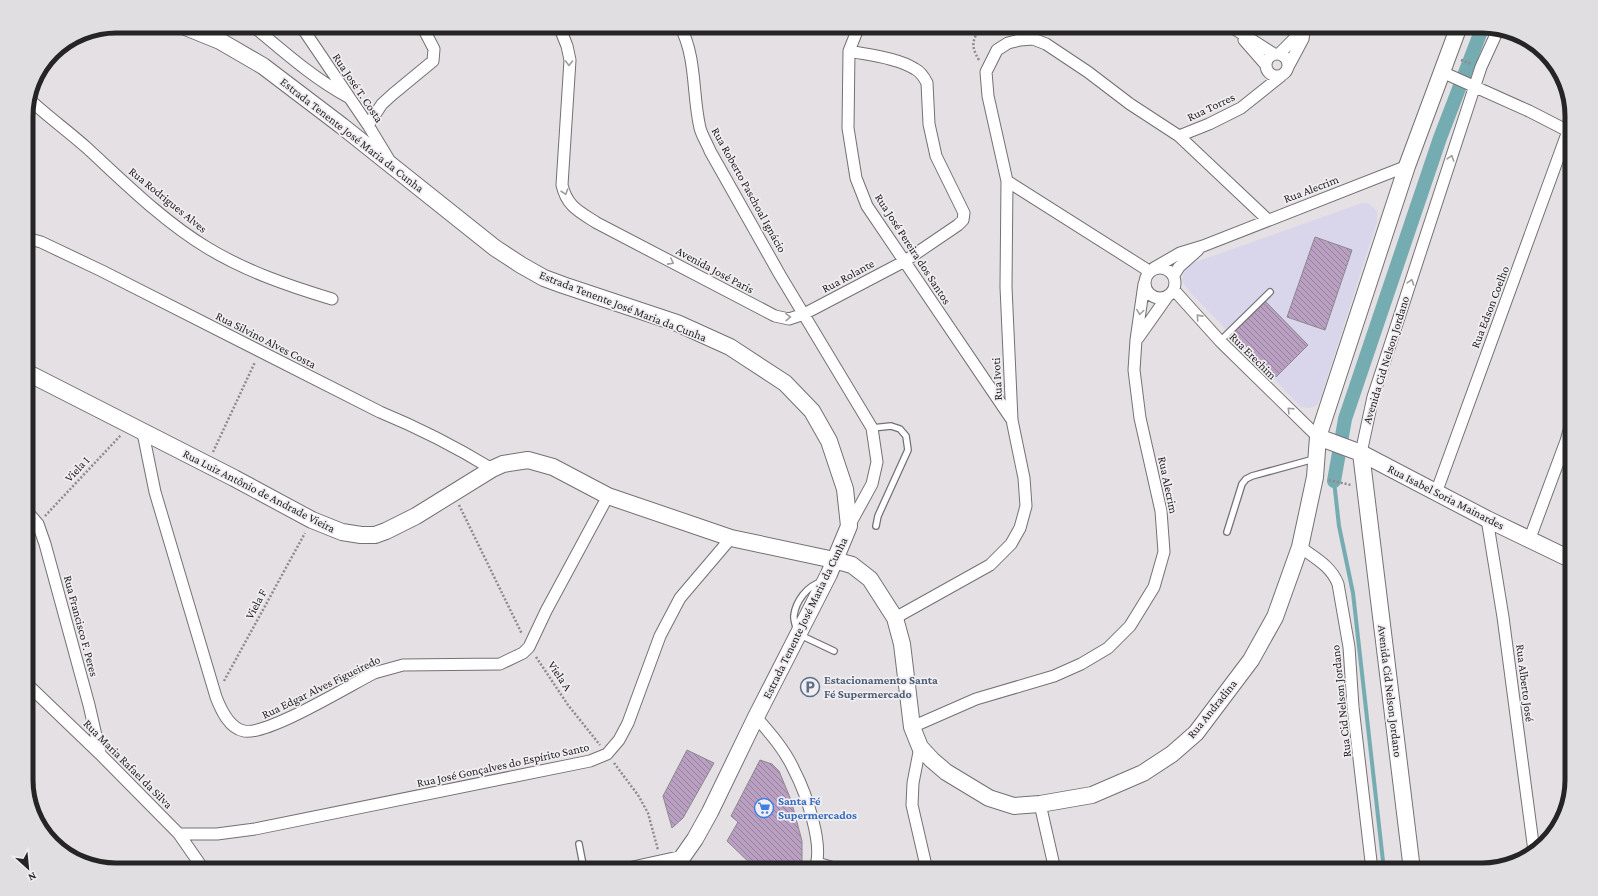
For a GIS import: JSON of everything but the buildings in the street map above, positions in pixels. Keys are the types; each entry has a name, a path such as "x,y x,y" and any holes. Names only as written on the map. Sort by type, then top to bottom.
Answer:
{"main road":[{"name":"Estrada Tenente José Maria da Cunha","path":"200,33 220,41 263,66 495,248 533,271 563,286 677,323 730,347 785,383 812,411 829,441 845,489 849,526 825,581 710,812 695,839 673,863"},
{"path":"1324,440 1407,166 1448,75 1457,33"},
{"name":"Rua Luiz Antônio de Andrade Vieira","path":"33,376 312,520 342,532 361,535 375,535 386,531 416,516 492,469 503,464 528,460 553,467 608,496 732,538 834,560"},
{"name":"Rua Isabel Soria Mainardes","path":"1324,440 1355,451 1487,519 1530,538 1565,556"},
{"name":"Rua Andradina","path":"834,560 852,566 870,579 895,618 902,644 912,727 920,747 932,760 946,772 989,798 1014,806 1040,804 1092,795 1143,773 1172,754 1196,733 1251,660 1275,617 1300,547 1314,477 1316,459 1324,440"},
{"name":"Avenida Cid Nelson Jordano","path":"1355,451 1411,863"}],"street":[{"path":"262,33 312,74 350,98"},
{"name":"Rua José T. Costa","path":"306,33 368,125 392,166"},
{"path":"368,125 382,104 433,61 434,49 426,33"},
{"name":"Avenida José Paris","path":"561,33 567,46 570,60 562,185 564,193 572,206 597,223 774,316 789,319 804,314"},
{"name":"Rua Roberto Paschoal Ignácio","path":"684,33 690,51 700,130 736,198 804,314"},
{"name":"Rua José Pereira dos Santos","path":"856,33 849,51 848,128 856,178 867,206 1012,420"},
{"path":"1237,33 1266,66"},
{"path":"1241,33 1276,54 1282,55 1287,60 1285,72 1274,76 1267,72 1266,66 1268,58 1276,54"},
{"name":"Rua Torres","path":"1276,54 1292,41 1298,33"},
{"name":"Rua Torres","path":"1179,136 1241,108 1285,72 1303,39 1303,33"},
{"name":"Avenida Cid Nelson Jordano","path":"1355,451 1471,84 1481,67 1496,35"},
{"path":"986,72 997,50 1008,43 1033,39 1046,44 1130,104 1179,136 1268,220"},
{"name":"Rua Rolante","path":"804,314 905,261 963,220 964,212 936,156 932,141 926,83 924,77 916,69 904,64 849,51"},
{"name":"Rua Torres","path":"1252,98 1258,89 1266,66"},
{"name":"Rua Ivoti","path":"895,618 990,565 1011,544 1020,528 1026,506 1024,478 1012,420 1006,287 1007,180 988,96 986,72"},
{"path":"1448,75 1471,84 1565,130"},
{"name":"Rua Rodrigues Alves","path":"34,103 76,138 148,203 205,247 254,271 296,288 332,299"},
{"name":"Rua Edson Coelho","path":"1436,493 1565,145"},
{"name":"Rua Alecrim","path":"1152,270 1180,253 1203,246 1407,166"},
{"path":"1007,180 1152,270"},
{"name":"Rua Silvino Alves Costa","path":"33,240 41,242 102,271 380,412 411,425 468,454 492,469"},
{"name":"Rua Alecrim","path":"1174,275 1178,267 1203,246"},
{"path":"1136,340 1170,293 1176,280 1174,275 1163,267 1152,270 1145,277 1144,284 1152,296 1157,298 1170,293"},
{"name":"Rua Alecrim","path":"912,727 976,699 1054,676 1081,664 1108,648 1130,626 1154,587 1164,552 1161,511 1140,418 1136,396 1134,370 1136,340 1144,284"},
{"name":"Rua Erechim","path":"1170,293 1324,440"},
{"path":"804,314 872,428 877,462 872,484 849,526"},
{"name":"Rua Edgar Alves Figueiredo","path":"136,430 216,697 221,711 230,722 243,731 256,731 276,724 374,673 403,666 500,664 523,653 529,647"},
{"path":"1530,538 1565,452"},
{"path":"529,647 608,496"},
{"name":"Rua Francisco F. Peres","path":"33,518 38,524 45,544 71,637 100,754"},
{"name":"Rua Alberto José","path":"1487,519 1503,617 1533,846"},
{"name":"Rua José Gonçalves do Espírito Santo","path":"179,834 217,834 255,829 590,761 606,754 619,740 628,723 660,636 680,598 732,538"},
{"name":"Rua Cid Nelson Jordano","path":"1300,547 1328,567 1335,575 1338,584 1349,647 1353,707 1371,863"},
{"name":"Rua Maria Rafael da Silva","path":"33,690 100,754 179,834 199,863"},
{"path":"756,717 772,735 794,769 816,832 816,863"},
{"path":"920,747 912,805 925,863"},
{"path":"1040,804 1053,863"}],"lane":[{"path":"1220,341 1270,292"},
{"path":"872,428 891,426 900,429 906,436 908,450 878,516 876,526"},
{"path":"1227,532 1242,484 1246,479 1252,476 1316,459"},
{"path":"798,634 834,651"},
{"path":"579,844 583,863"}],"path":[{"path":"977,33 972,43 974,52 986,72"},
{"path":"1460,59 1474,65"},
{"path":"207,465 260,352"},
{"name":"Viela 1","path":"38,524 136,430"},
{"path":"1328,480 1347,484"},
{"name":"Viela A","path":"453,492 529,647 568,704 638,795 672,863"},
{"name":"Viela F","path":"216,697 312,520"}],"shaded area":[{"path":"1362,203 1368,203 1377,211 1377,222 1320,400 1317,405 1310,408 1301,407 1191,293 1182,279 1185,270 1193,263"}],"waterway":[{"path":"1334,481 1345,419 1440,138 1480,33"},
{"path":"1334,481 1339,526 1353,593 1383,863"}],"place":[{"name":"Estacionamento Santa Fé Supermercado","path":"810,687"},
{"name":"Santa Fé Supermercados","path":"764,808"}]}
